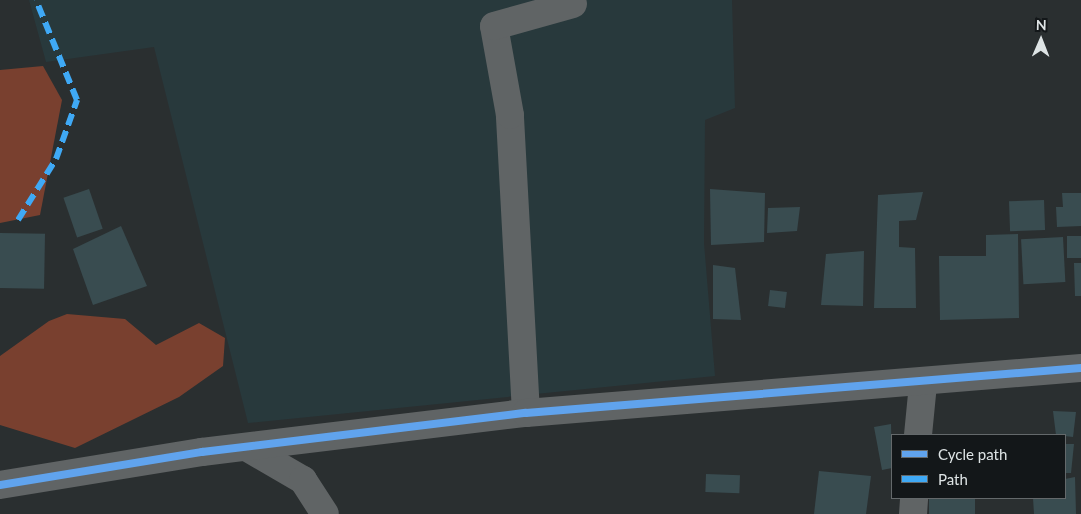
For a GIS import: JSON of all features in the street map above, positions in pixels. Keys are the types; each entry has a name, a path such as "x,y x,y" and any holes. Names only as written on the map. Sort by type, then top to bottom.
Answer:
{"street":[{"path":"526,413 510,115 494,26 573,4"},
{"path":"0,485 246,447 526,413 923,384 1081,368"},
{"path":"918,434 923,384"},
{"path":"246,447 303,480 325,514"},
{"path":"913,514 914,499"}],"shaded area":[{"path":"29,0 732,0 735,108 705,120 704,243 715,376 248,423 154,47 46,62"},
{"path":"43,66 62,100 40,215 0,223 0,70"},
{"path":"67,314 125,319 156,345 199,323 225,338 223,366 179,397 75,448 0,425 0,356 49,321"}],"building":[{"path":"89,189 103,229 77,238 63,198"},
{"path":"710,189 765,193 764,242 711,245"},
{"path":"923,192 916,220 899,221 899,247 915,248 916,308 874,308 878,195"},
{"path":"1062,193 1081,193 1081,226 1057,227 1056,207 1063,207"},
{"path":"1044,200 1045,230 1010,231 1009,201"},
{"path":"800,207 797,231 767,233 768,208"},
{"path":"121,226 147,286 93,305 73,249"},
{"path":"0,233 45,234 44,289 0,288"},
{"path":"1018,234 1019,318 940,320 939,256 986,256 986,235"},
{"path":"1067,236 1081,236 1081,258 1067,258"},
{"path":"1063,237 1065,282 1023,284 1021,239"},
{"path":"864,251 863,306 821,305 826,254"},
{"path":"1074,263 1081,263 1081,296 1075,296"},
{"path":"713,265 735,268 741,320 713,319"},
{"path":"770,290 787,292 785,308 768,306"},
{"path":"1053,411 1076,412 1073,437 1066,436 1066,434 1056,434"},
{"path":"891,424 891,468 882,470 874,427"},
{"path":"1066,444 1074,444 1071,473 1066,473"},
{"path":"819,471 871,476 866,514 814,514"},
{"path":"706,474 740,475 739,493 705,492"},
{"path":"1075,477 1076,514 1034,514 1033,499 1066,499 1066,479"},
{"path":"929,499 975,499 975,514 929,514"}],"marked path":[{"path":"18,220 56,159 77,100 36,0"}],"cycle path":[{"path":"0,485 202,452 526,413 1081,368"}]}
